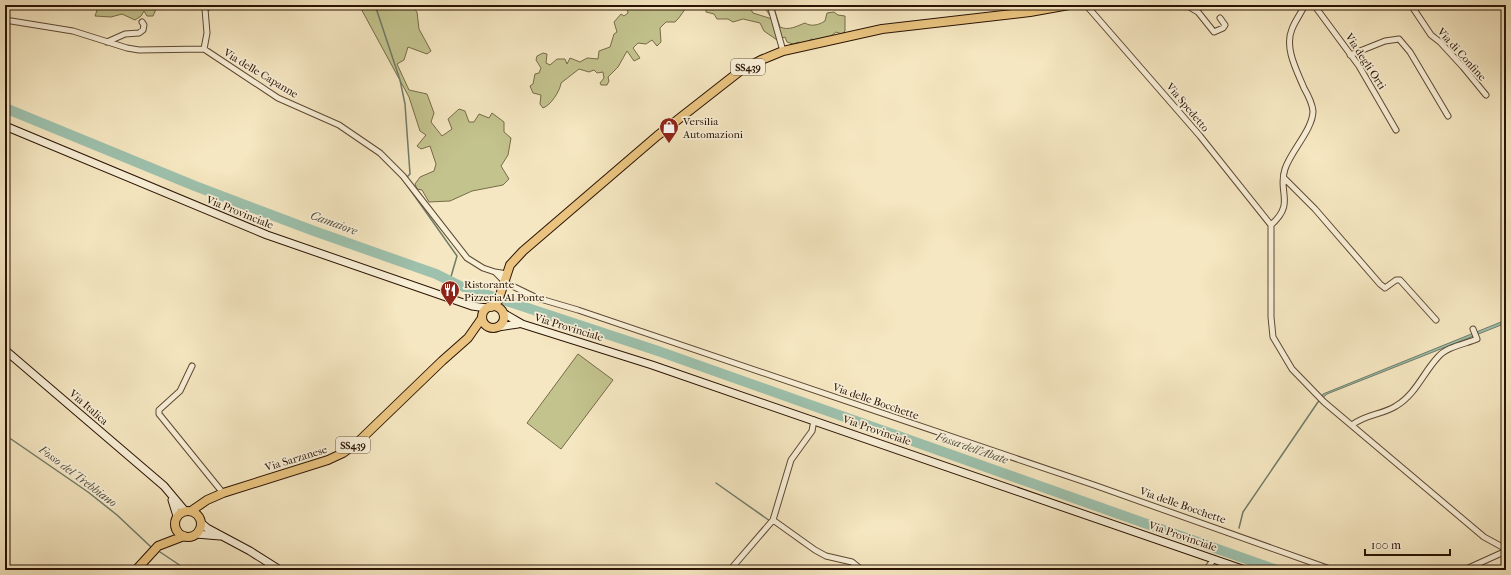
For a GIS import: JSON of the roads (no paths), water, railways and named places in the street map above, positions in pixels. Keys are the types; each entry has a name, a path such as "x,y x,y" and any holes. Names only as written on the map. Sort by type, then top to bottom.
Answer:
{"main road":[{"name":"SS439","path":"496,308 513,261 523,250 657,136 740,72 783,51 890,28 1030,12 1069,5"},
{"name":"Via Provinciale","path":"5,126 267,235 472,306 496,308 522,324 652,365 814,420 1245,570"},
{"name":"Via Provinciale","path":"472,306 476,308 482,317"},
{"name":"Via Sarzanese","path":"207,500 223,493 328,460 343,453 358,442 468,338 482,317 496,308"},
{"path":"482,317 486,326 495,327 502,322 496,308"},
{"name":"Via Provinciale","path":"495,327 510,324 522,324"},
{"name":"Via Sarzanese","path":"468,338 495,327"},
{"name":"Via Italica","path":"5,350 172,493 188,511"},
{"name":"Via Italica","path":"159,482 172,498 177,516"},
{"name":"SS439","path":"177,516 207,500"},
{"path":"196,534 200,530 202,510 207,500"},
{"path":"188,511 197,514 201,521 222,536 280,570"},
{"path":"136,570 163,543 175,527 177,516"},
{"path":"175,527 178,533 184,536"},
{"path":"163,543 184,536 196,534 222,536"}],"street":[{"path":"5,20 56,28 139,50 204,50 207,33 205,9 212,5"},
{"path":"770,5 783,51"},
{"name":"Via Spedetto","path":"1086,5 1200,136 1271,225"},
{"path":"1186,5 1198,12 1214,32 1223,28 1225,25 1220,18"},
{"path":"1305,5 1292,30 1290,48 1296,68 1311,101 1313,112 1308,126 1284,171 1284,211 1280,218 1271,225 1270,318 1273,337 1292,369 1324,402 1484,537 1506,550"},
{"name":"Via degli Orti","path":"1314,5 1359,66 1396,130"},
{"name":"Via di Confine","path":"1411,5 1431,35 1463,67 1486,95"},
{"path":"107,42 125,34 138,33 143,30 144,25 142,22"},
{"path":"1350,55 1385,41 1399,38 1410,52 1448,116"},
{"name":"Via delle Capanne","path":"204,50 278,98 339,125 380,153 403,176 467,258 483,268 495,272 505,280"},
{"path":"1284,178 1315,209 1380,284 1385,288 1396,280 1400,280 1436,320"},
{"name":"Via delle Bocchette","path":"505,280 547,302 578,310 1094,485 1332,570"},
{"path":"1352,425 1367,416 1396,406 1408,397 1438,356 1443,352 1477,339 1475,332"},
{"path":"192,366 180,391 159,410 159,414 223,493"},
{"path":"730,570 773,520 791,460 812,431 814,420"},
{"path":"773,520 815,550 826,556 852,562 862,570"},
{"path":"1464,570 1506,550"},
{"path":"1206,570 1214,559"}],"waterway":[{"path":"375,5 400,80 405,104 410,174 406,178"},
{"name":"Camaiore","path":"5,108 195,186 314,231 436,274 458,285 658,351 1277,570"},
{"path":"404,181 457,256 450,280"},
{"path":"1239,528 1243,512 1318,402"},
{"name":"Fosso del Trebbiano","path":"11,439 88,492 117,515 151,547"},
{"path":"716,483 770,521"},
{"path":"790,535 802,544"},
{"name":"Fosso del Trebbiano","path":"160,552 187,570"},
{"path":"5,561 13,570"},
{"path":"847,563 852,566"}],"place":[{"name":"Versilia Automazioni","path":"669,144"},
{"name":"Ristorante Pizzeria Al Ponte","path":"450,307"}],"water label":[{"name":"Fossa dell'Abate","path":"972,448"}]}
